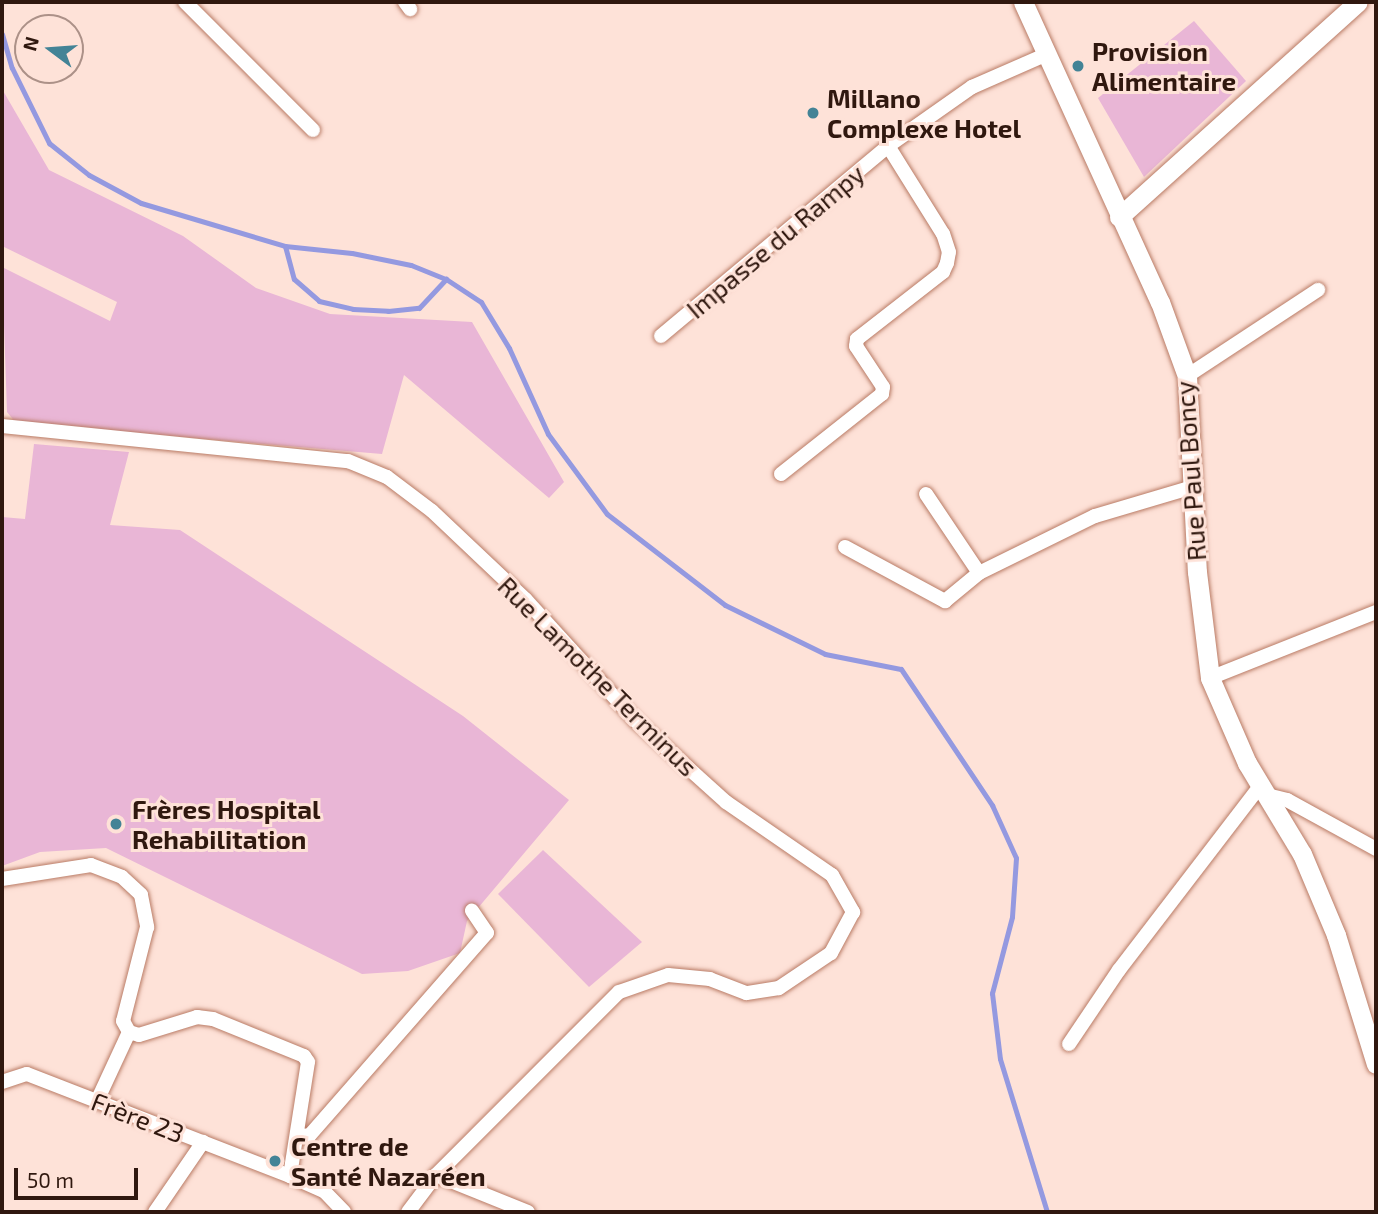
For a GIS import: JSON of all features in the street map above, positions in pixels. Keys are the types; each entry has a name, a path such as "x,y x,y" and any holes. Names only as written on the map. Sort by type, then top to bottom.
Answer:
{"street":[{"path":"184,2 313,130"},
{"name":"Rue Paul Boncy","path":"1023,2 1160,302 1187,376 1197,572 1210,678 1247,763 1302,854 1336,935 1376,1064"},
{"path":"1119,217 1358,2"},
{"name":"Impasse du Rampy","path":"661,336 888,146 972,87 1045,55"},
{"name":"Impasse du Rampy","path":"781,474 882,394 883,387 856,346 856,339 943,272 947,263 949,253 943,234 888,146"},
{"path":"1187,376 1318,290"},
{"name":"Rue Lamothe Terminus","path":"2,426 348,461 387,477 432,511 526,600 636,721 726,802 832,875 853,912 831,953 779,988 746,993 710,979 668,975 619,992 436,1175 408,1212"},
{"path":"845,547 941,600 948,600 979,573 1095,516 1193,487"},
{"path":"926,495 979,573"},
{"path":"1210,678 1376,612"},
{"path":"1069,1044 1119,970 1264,790 1376,849"},
{"path":"2,879 45,870 91,865 122,877 141,895 147,927 122,1021 129,1032 139,1035 197,1017 213,1020 304,1056 308,1062 299,1135 290,1176"},
{"path":"299,1135 309,1136 487,933 472,911"},
{"path":"97,1101 129,1032"},
{"name":"Frère 23","path":"2,1082 27,1074 290,1176 324,1191 344,1212"},
{"path":"155,1212 203,1142"},
{"path":"436,1175 528,1212"}],"shaded area":[{"path":"1194,21 1246,81 1144,177 1098,98"},
{"path":"2,89 49,170 183,236 256,288 330,314 472,322 564,482 549,498 404,375 382,454 16,423 7,412 2,267 110,321 117,302 2,246"},
{"path":"34,444 129,452 110,525 180,530 463,716 569,800 467,921 460,953 408,971 362,974 106,848 40,852 2,866 2,517 25,519"},
{"path":"543,850 642,942 589,987 498,894"}],"waterway":[{"path":"2,34 12,68 49,143 89,175 141,203 285,246 352,253 411,265 446,279 481,302 509,348 548,434 607,514 725,605 825,654 901,669 992,805 1016,858 1012,917 992,993 1000,1059 1047,1212"},
{"path":"285,246 294,279 319,301 353,309 388,311 419,308 446,279"}],"place":[{"name":"Provision Alimentaire","path":"1078,66"},
{"name":"Millano Complexe Hotel","path":"813,113"},
{"name":"Frères Hospital Rehabilitation","path":"116,824"},
{"name":"Centre de Santé Nazaréen","path":"275,1161"}]}
